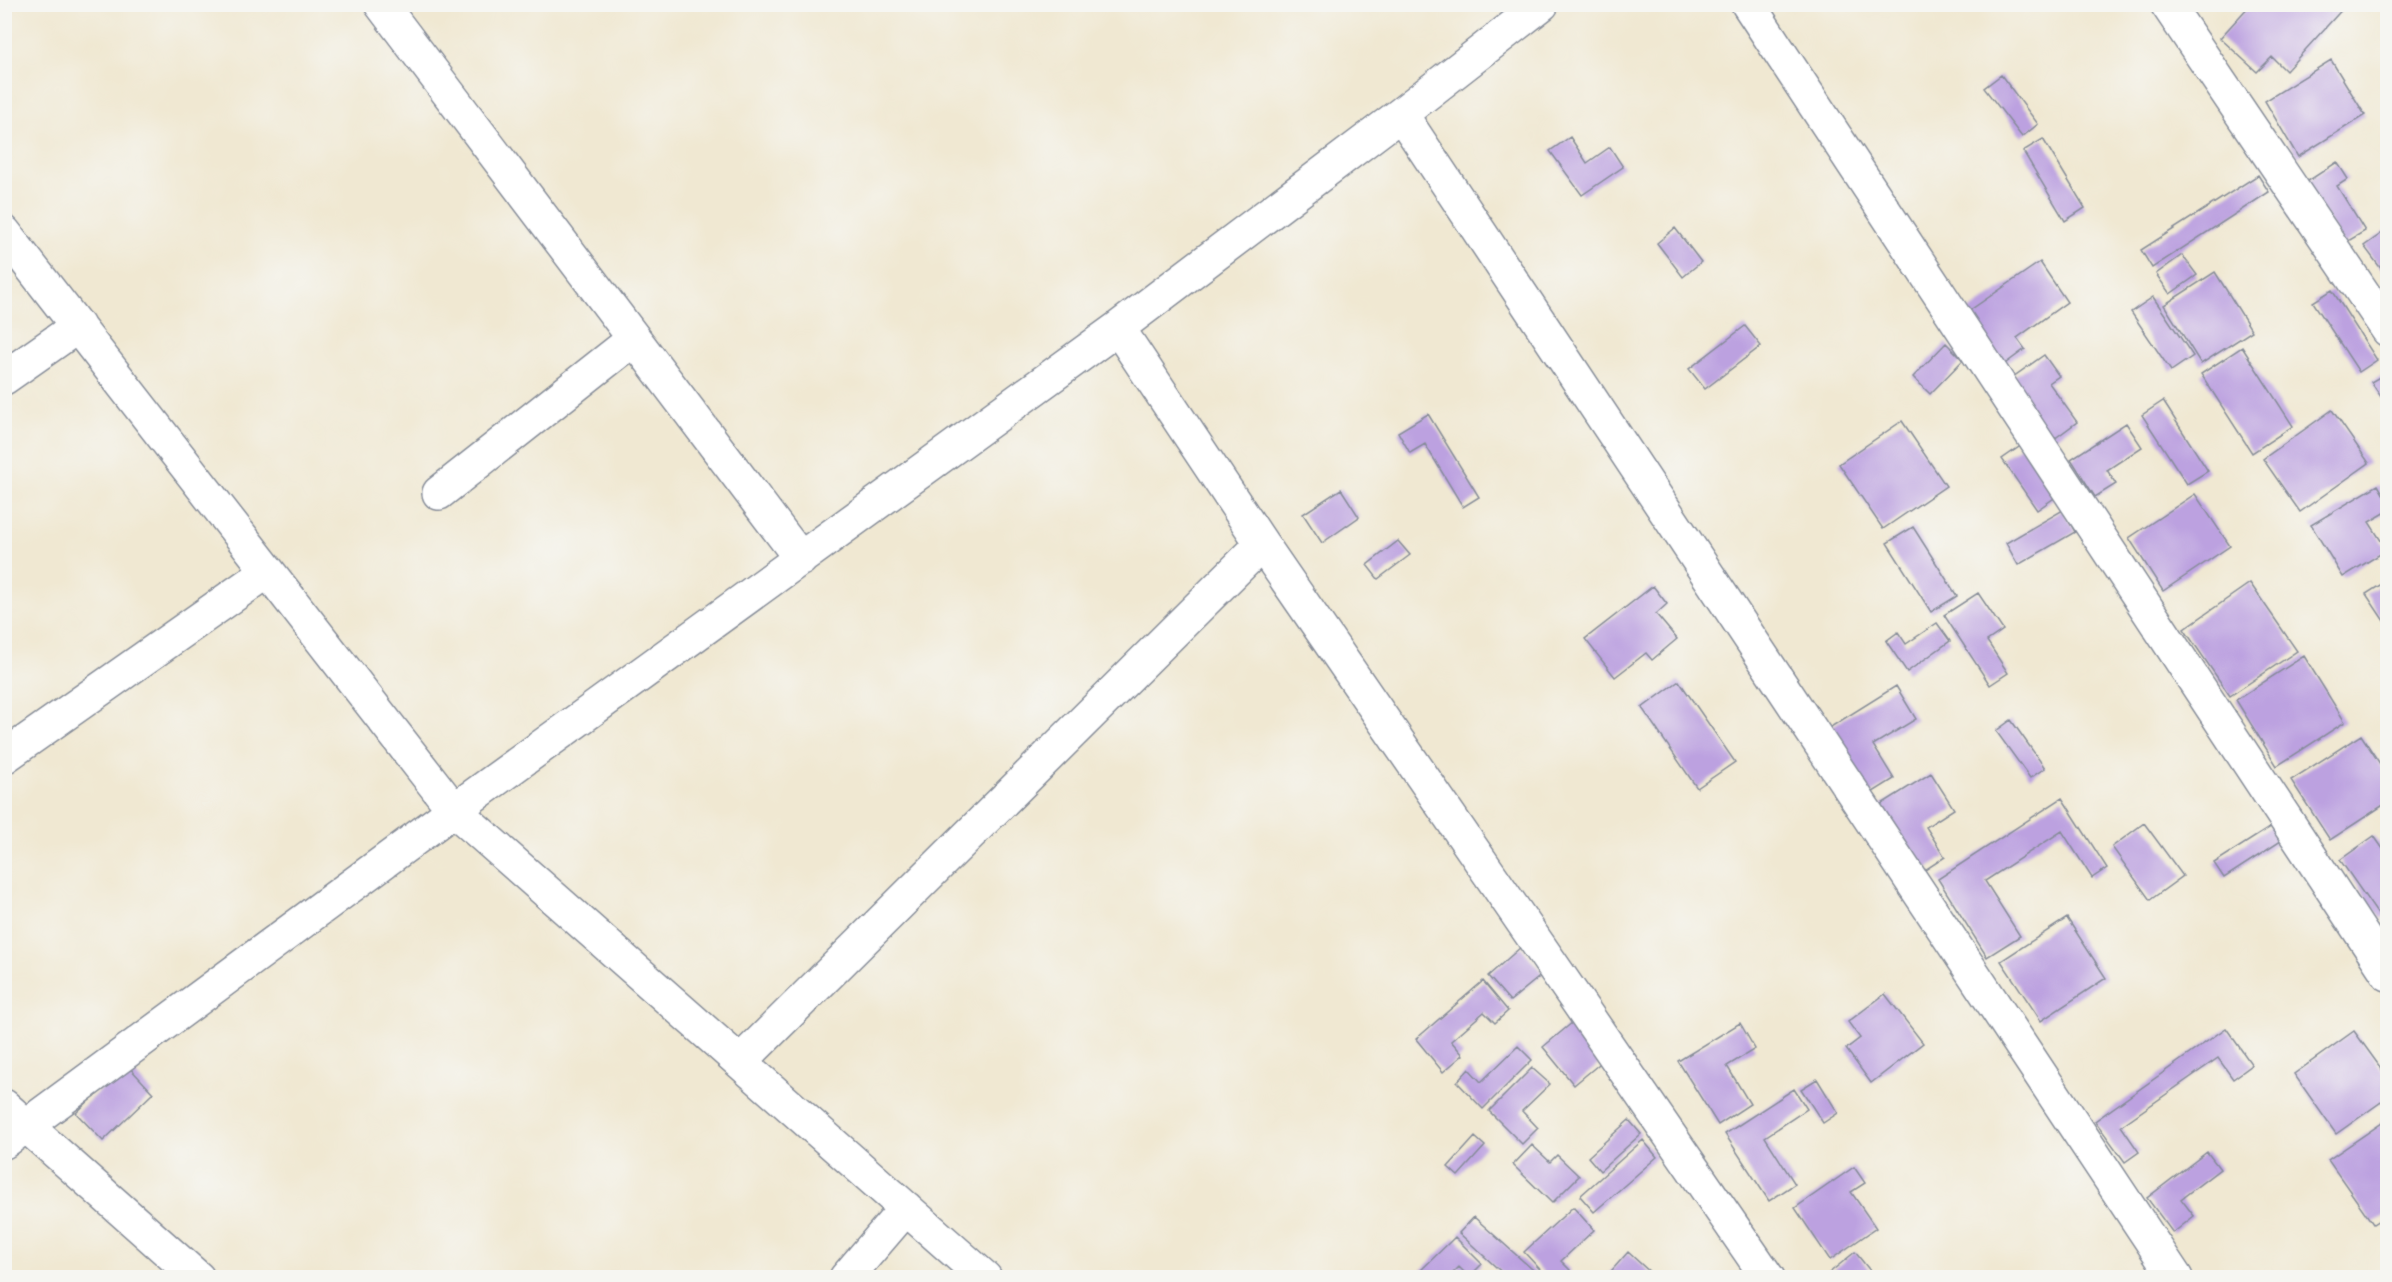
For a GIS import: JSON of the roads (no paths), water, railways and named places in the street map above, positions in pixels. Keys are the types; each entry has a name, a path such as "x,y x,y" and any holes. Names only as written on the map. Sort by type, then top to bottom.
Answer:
{"street":[{"path":"381,4 801,559"},
{"path":"198,1278 12,1125 454,810 1118,328 1542,4"},
{"path":"1748,4 2388,974"},
{"path":"2167,4 2388,330"},
{"path":"1401,114 2176,1278"},
{"path":"4,232 454,810 985,1278"},
{"path":"4,378 78,326"},
{"path":"1118,328 1262,544 1768,1278"},
{"path":"439,493 634,339"},
{"path":"740,1062 1262,544"},
{"path":"4,757 268,570"},
{"path":"846,1278 906,1208"}]}
